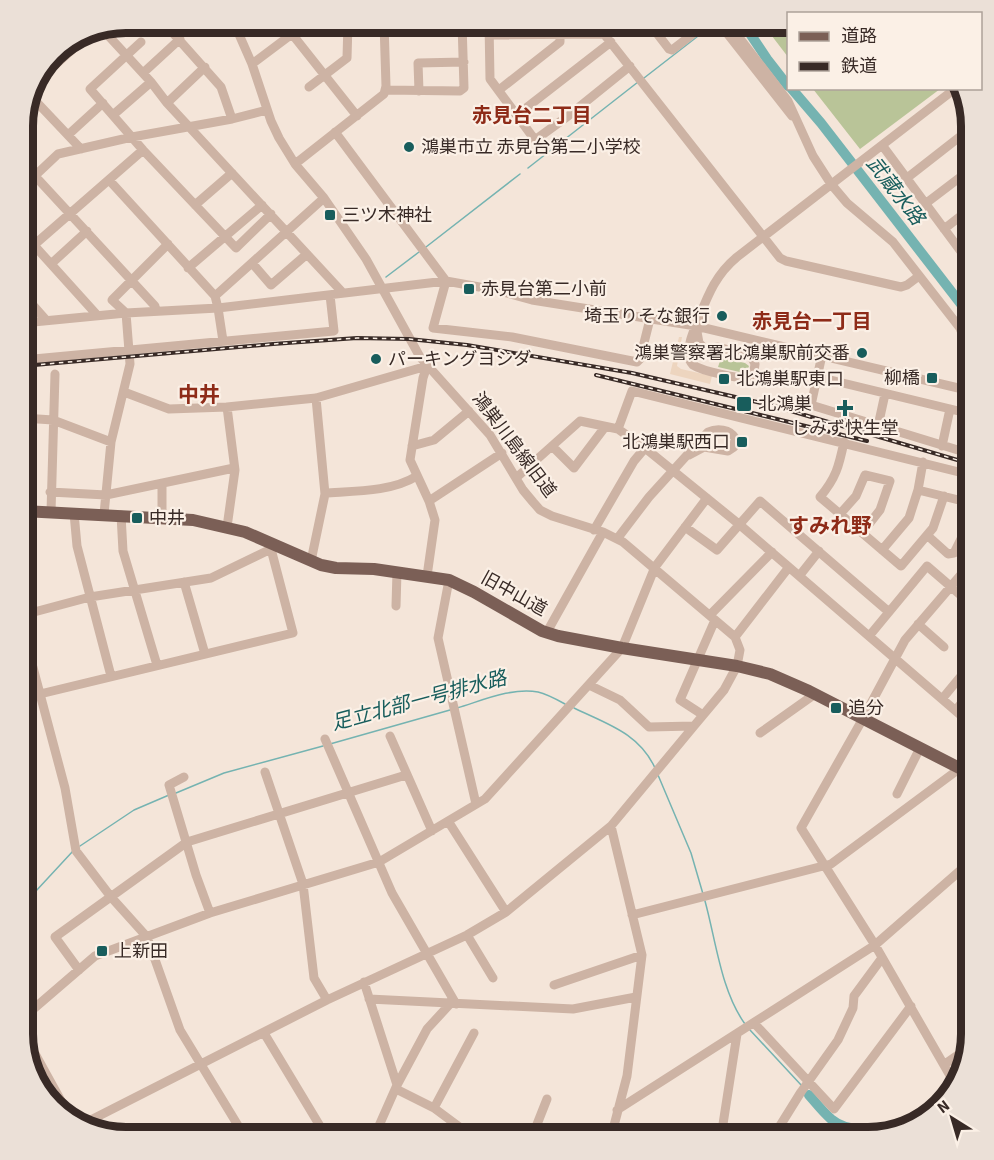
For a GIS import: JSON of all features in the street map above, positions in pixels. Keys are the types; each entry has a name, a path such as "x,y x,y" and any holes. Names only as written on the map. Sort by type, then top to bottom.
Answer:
{"main road":[{"name":"旧中山道","path":"33,511 193,520 227,527 272,547 336,568 397,572 449,580 547,632 622,648 737,666 770,674 815,694 961,768"}],"street":[{"path":"174,33 221,87 232,119"},
{"name":"鴻巣川島線旧道","path":"240,33 267,110 279,138 295,164 324,198 366,259 411,343 427,366 490,435 523,490 540,510 598,531 630,546 735,638"},
{"path":"309,87 348,56 348,33"},
{"path":"295,164 384,94 386,90 384,33"},
{"path":"386,90 460,91 464,88 462,33"},
{"path":"657,33 672,50 694,33"},
{"path":"728,33 799,125"},
{"path":"736,33 789,101 820,168 847,203 893,242 961,330"},
{"path":"252,64 292,34 357,116"},
{"path":"630,66 535,140 490,79 490,35 604,34 611,42 630,66 764,236 780,258 902,286 919,276"},
{"path":"108,35 167,103 343,293"},
{"path":"499,90 560,42 560,35"},
{"path":"143,73 180,39"},
{"path":"141,42 90,89 143,150 236,248 270,214"},
{"path":"517,115 611,42"},
{"path":"419,91 418,63 464,63"},
{"path":"167,103 205,67"},
{"path":"113,115 151,82"},
{"path":"696,326 699,343 705,349 718,347 751,356 755,364 753,374 743,379 702,368 692,363 688,353 696,326 705,299 717,277 731,262 953,90"},
{"path":"36,102 81,149"},
{"path":"68,135 103,103"},
{"path":"155,311 155,306 132,279 35,176 58,154 267,110"},
{"path":"335,132 446,281"},
{"path":"907,178 961,140"},
{"path":"882,145 961,252"},
{"path":"98,315 34,245 143,150"},
{"path":"195,205 232,173"},
{"path":"925,204 961,177"},
{"path":"109,180 214,296 223,341"},
{"path":"214,296 324,198"},
{"path":"188,268 262,205"},
{"path":"944,229 961,216"},
{"path":"51,264 87,231"},
{"path":"104,514 111,442 130,364 126,313 112,300 168,244"},
{"path":"252,263 271,285 307,254"},
{"path":"446,281 433,328 512,337 637,362 640,359 650,319"},
{"path":"33,321 218,308 446,281 496,290 532,300 696,326 961,388"},
{"path":"33,359 334,331 330,295"},
{"path":"33,305 46,320"},
{"path":"822,355 811,405 961,451"},
{"path":"124,392 169,409 227,407 316,398 427,366"},
{"path":"427,366 423,378 410,460 435,519 428,576"},
{"path":"51,512 55,374"},
{"path":"818,377 961,412"},
{"path":"618,429 632,391 961,472"},
{"path":"878,426 885,394"},
{"path":"311,561 325,493 316,398"},
{"path":"227,407 234,468 227,527"},
{"path":"942,446 950,409"},
{"path":"412,446 434,440 469,411"},
{"path":"33,419 53,420 111,442"},
{"path":"516,478 580,421 618,429 740,525 961,714"},
{"path":"552,446 574,468 605,427"},
{"path":"617,539 638,509 711,431 730,432 735,438 734,447 728,451 704,447 689,455"},
{"path":"844,442 837,473 820,497 901,566 928,536 938,518 944,496"},
{"path":"547,632 634,461 645,448"},
{"path":"429,501 502,453"},
{"path":"882,550 907,521 918,490 923,462"},
{"path":"50,492 106,495 234,468"},
{"path":"840,514 856,496 865,475 890,481 884,502 862,533"},
{"path":"325,493 367,490 406,483 417,476"},
{"path":"162,483 162,518"},
{"path":"918,490 961,501"},
{"path":"33,1009 95,957 210,913 379,862 485,799 622,648 655,567 707,498"},
{"path":"685,527 717,550 760,501 889,612"},
{"path":"74,513 76,546 111,676"},
{"path":"121,515 123,551 157,665"},
{"path":"928,536 948,554 954,553 961,539"},
{"path":"33,612 90,597 211,578 272,547 293,633 40,694"},
{"path":"800,575 819,551"},
{"path":"703,715 680,700 712,618 772,552"},
{"path":"91,1120 327,1000 467,935 506,912 610,826 724,690 737,666 740,650 735,638 789,567"},
{"path":"870,635 927,567 961,595"},
{"path":"396,606 397,572"},
{"path":"951,1075 875,945 801,828 905,640 961,575"},
{"path":"449,580 438,638 476,804"},
{"path":"184,582 205,654"},
{"path":"918,624 944,647"},
{"path":"33,668 65,788 76,851 111,897 147,937 178,1026 239,1127"},
{"path":"942,699 961,677"},
{"path":"589,685 620,700 649,727 694,726"},
{"path":"760,733 815,694"},
{"path":"956,710 961,704"},
{"path":"390,736 432,831"},
{"path":"327,743 392,893 453,1004"},
{"path":"897,794 920,748"},
{"path":"265,772 303,884 314,978 327,1000"},
{"path":"79,970 55,937 187,842 406,775"},
{"path":"632,915 825,866 961,776"},
{"path":"184,777 169,785 210,913"},
{"path":"448,821 506,912"},
{"path":"610,826 642,955 627,1076 613,1127"},
{"path":"617,1110 875,945 961,870"},
{"path":"467,935 493,978"},
{"path":"554,986 642,955"},
{"path":"779,1127 805,1085 838,1040 853,1008 854,996 882,958"},
{"path":"364,982 397,1087 434,1108 460,1127"},
{"path":"369,999 573,1010 636,997"},
{"path":"379,1127 427,1029 453,1004"},
{"path":"746,1028 805,1085 834,1109 911,1006"},
{"path":"723,1127 746,1028"},
{"path":"264,1033 321,1127"},
{"path":"434,1108 474,1033"},
{"path":"945,1064 959,1055"},
{"path":"37,1059 59,1099"},
{"path":"536,1127 547,1099"}],"green space":[{"path":"770,33 787,33 787,56"},
{"path":"814,90 939,90 860,149"},
{"path":"721,358 745,363 749,366 746,373 718,367"}],"shaded area":[{"path":"679,337 682,337 677,366 712,376 710,384 670,374"}],"waterway":[{"path":"644,78 702,33"},
{"name":"武蔵水路","path":"750,33 787,85"},
{"path":"528,168 638,82"},
{"name":"武蔵水路","path":"793,90 821,123 961,304"},
{"path":"426,247 520,174"},
{"path":"386,277 419,252"},
{"name":"足立北部一号排水路","path":"457,708 518,691 538,692 565,704"},
{"name":"足立北部一号排水路","path":"574,708 631,738 640,746 655,768"},
{"name":"足立北部一号排水路","path":"330,744 450,710"},
{"name":"足立北部一号排水路","path":"176,793 224,773 323,746"},
{"name":"足立北部一号排水路","path":"658,775 691,853 703,894"},
{"name":"足立北部一号排水路","path":"80,846 134,810 169,795"},
{"name":"足立北部一号排水路","path":"33,894 73,851"},
{"name":"足立北部一号排水路","path":"705,901 725,981 745,1024"},
{"name":"足立北部一号排水路","path":"750,1030 802,1086"},
{"name":"足立北部一号排水路","path":"809,1095 831,1119 847,1127"}],"railway":[{"path":"33,365 357,338 409,339 467,345 632,373 774,406 961,461"},
{"path":"596,375 867,441"}],"place":[{"name":"鴻巣市立 赤見台第二小学校","path":"409,147"},
{"name":"三ツ木神社","path":"330,215"},
{"name":"赤見台第二小前","path":"469,289"},
{"name":"埼玉りそな銀行","path":"722,316"},
{"name":"鴻巣警察署北鴻巣駅前交番","path":"862,353"},
{"name":"パーキングヨシダ","path":"376,359"},
{"name":"柳橋","path":"932,378"},
{"name":"北鴻巣駅東口","path":"724,379"},
{"name":"北鴻巣","path":"744,404"},
{"name":"しみず快生堂","path":"845,408"},
{"name":"北鴻巣駅西口","path":"742,442"},
{"name":"中井","path":"137,518"},
{"name":"追分","path":"836,708"},
{"name":"上新田","path":"102,951"}],"district":[{"name":"赤見台二丁目","path":"532,116"},
{"name":"赤見台一丁目","path":"812,322"},
{"name":"中井","path":"199,395"},
{"name":"すみれ野","path":"830,526"}]}
